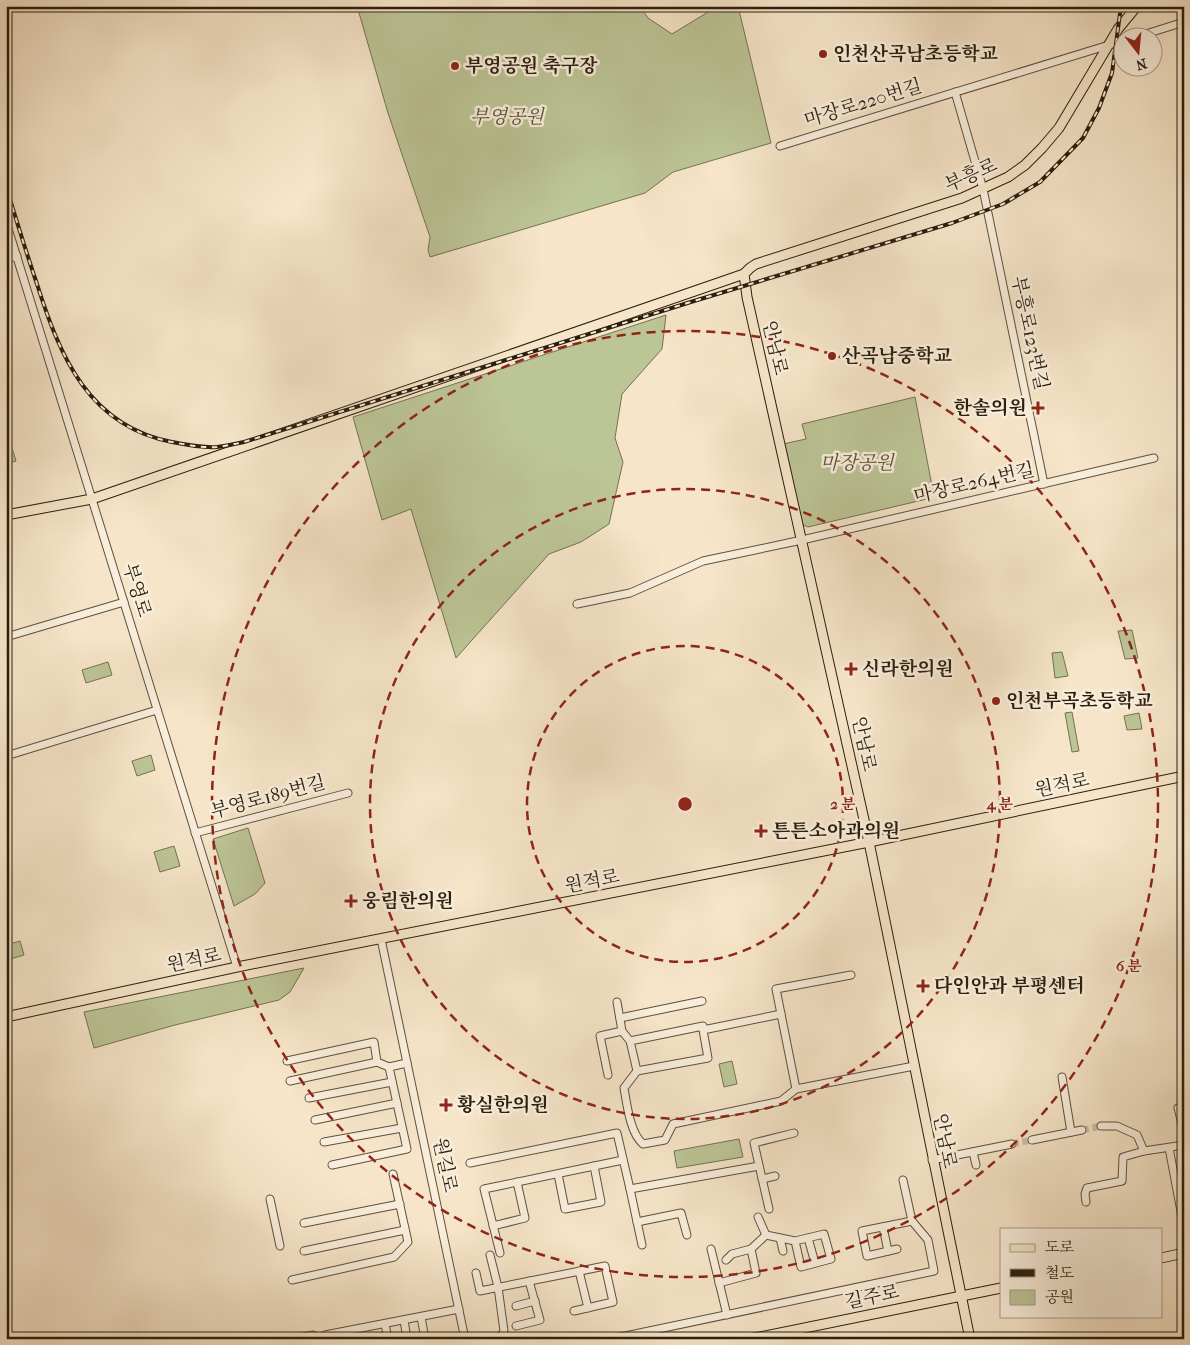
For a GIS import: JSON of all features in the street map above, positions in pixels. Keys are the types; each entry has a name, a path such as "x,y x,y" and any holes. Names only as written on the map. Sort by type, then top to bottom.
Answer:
{"main road":[{"path":"1123,24 1127,6"},
{"name":"부흥로","path":"92,499 744,274 756,264 962,198 983,189 1008,177 1025,165 1059,128 1110,44 1137,6"},
{"name":"안남로","path":"744,274 747,297 869,842 932,1160 970,1339"},
{"path":"6,515 92,499"},
{"name":"원적로","path":"6,1017 237,967 869,842 1184,776"},
{"path":"1162,1258 1184,1253"},
{"name":"길주로","path":"750,1339 1000,1288"}],"street":[{"path":"1162,29 1184,22"},
{"name":"마장로220번길","path":"780,146 1110,44"},
{"path":"955,92 983,189"},
{"name":"부흥로123번길","path":"983,189 1044,484"},
{"name":"부영로","path":"6,222 237,967"},
{"path":"6,259 17,256"},
{"name":"마장로264번길","path":"577,604 630,593 703,561 802,540 1154,458"},
{"path":"6,637 124,602"},
{"path":"6,756 157,710"},
{"name":"부영로189번길","path":"195,833 348,793"},
{"name":"원길로","path":"381,939 465,1339"},
{"path":"796,1089 776,989 851,974"},
{"path":"620,1018 702,1001"},
{"path":"617,1002 622,1031 630,1041 637,1071"},
{"path":"703,1030 781,1014"},
{"path":"630,1041 703,1026 708,1058 637,1071 624,1088 628,1113 638,1140 642,1144 665,1140 673,1124 781,1101 796,1089 914,1066"},
{"path":"608,1075 600,1036 622,1031"},
{"path":"287,1061 374,1042 377,1062"},
{"path":"290,1081 377,1062 389,1067 407,1063"},
{"path":"332,1165 407,1149 389,1067"},
{"path":"1062,1077 1071,1132"},
{"path":"309,1098 392,1082"},
{"path":"315,1120 397,1103"},
{"path":"1086,1202 1084,1194 1087,1188 1122,1181 1122,1157 1144,1151 1184,1145 1183,1128 1178,1108 1184,1106"},
{"path":"1101,1126 1117,1126 1137,1134 1144,1151"},
{"path":"324,1142 402,1128"},
{"path":"1032,1140 1082,1130"},
{"path":"470,1163 617,1133 642,1245"},
{"path":"769,1209 754,1142 794,1133"},
{"path":"932,1160 1012,1144"},
{"path":"1169,1148 1184,1227"},
{"path":"973,1152 976,1165"},
{"path":"500,1253 484,1189 623,1160"},
{"path":"558,1174 565,1209 601,1202 594,1166"},
{"path":"630,1189 759,1166"},
{"path":"292,1280 394,1257 408,1242 393,1174"},
{"path":"762,1179 775,1176"},
{"path":"611,1339 934,1272 928,1240 912,1221 903,1180"},
{"path":"493,1226 525,1218 517,1182"},
{"path":"270,1199 280,1246"},
{"path":"304,1223 400,1204"},
{"path":"637,1222 681,1213 687,1235"},
{"path":"758,1217 766,1235"},
{"path":"896,1249 867,1256 862,1232 912,1221"},
{"path":"883,1227 888,1251"},
{"path":"304,1251 405,1230"},
{"path":"766,1235 795,1241 824,1234 831,1259 802,1267 795,1241"},
{"path":"726,1260 732,1254 752,1249 766,1235"},
{"path":"780,1238 783,1251"},
{"path":"808,1238 815,1263"},
{"path":"711,1249 727,1315"},
{"path":"719,1283 756,1273 752,1249"},
{"path":"490,1254 498,1287 504,1330 499,1339"},
{"path":"476,1273 480,1292 605,1266 613,1302 574,1311"},
{"path":"579,1271 588,1308"},
{"path":"516,1326 540,1320 529,1281"},
{"path":"516,1306 535,1301"},
{"path":"325,1335 459,1309"},
{"path":"421,1317 425,1339"},
{"path":"404,1320 407,1339"},
{"path":"385,1324 388,1339"},
{"path":"296,1339 312,1335 313,1339"}],"green space":[{"name":"부영공원","path":"357,6 640,6 648,18 672,34 718,6 738,6 771,143 673,172 645,193 430,257 428,250 430,237 388,113"},
{"path":"666,315 662,349 622,394 615,438 623,462 609,524 581,542 549,554 456,658 411,509 382,520 353,417"},
{"name":"마장공원","path":"915,397 933,491 927,499 808,527 803,525 783,444 806,439 802,424"},
{"path":"6,429 16,461 6,464"},
{"path":"1132,630 1138,658 1125,659 1118,631"},
{"path":"1062,652 1068,676 1055,678 1052,653"},
{"path":"108,662 112,675 86,683 82,670"},
{"path":"1072,712 1079,751 1072,752 1065,713"},
{"path":"1139,713 1142,729 1127,730 1124,716"},
{"path":"151,755 155,770 137,776 132,761"},
{"path":"248,828 265,883 255,894 234,906 213,839"},
{"path":"174,846 180,866 160,872 154,852"},
{"path":"20,941 24,955 7,960 6,945"},
{"path":"304,968 290,992 279,1000 175,1025 94,1048 84,1012"},
{"path":"732,1061 737,1084 724,1087 719,1064"},
{"path":"739,1139 743,1157 677,1168 674,1151"}],"tunnel":[{"path":"1082,1130 1101,1126"},
{"path":"1012,1144 1032,1140"}],"railway":[{"path":"6,186 46,311 68,362 82,384 99,404 119,421 143,434 189,445 206,447 224,446 244,442 694,301 952,223 1003,204 1040,182 1083,138 1099,108 1112,73 1121,6"}],"place":[{"name":"인천산곡남초등학교","path":"823,54"},
{"name":"부영공원 축구장","path":"455,66"},
{"name":"산곡남중학교","path":"832,356"},
{"name":"한솔의원","path":"1038,408"},
{"name":"신라한의원","path":"851,669"},
{"name":"인천부곡초등학교","path":"996,701"},
{"name":"튼튼소아과의원","path":"761,831"},
{"name":"웅림한의원","path":"351,901"},
{"name":"다인안과 부평센터","path":"923,986"},
{"name":"황실한의원","path":"446,1105"}]}
